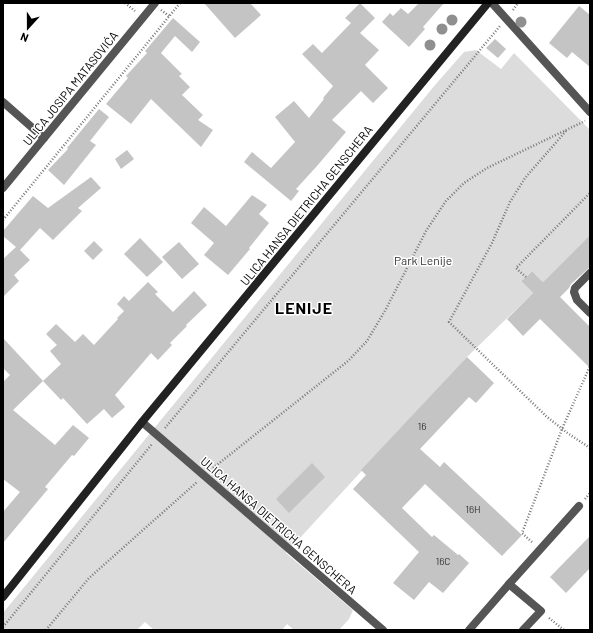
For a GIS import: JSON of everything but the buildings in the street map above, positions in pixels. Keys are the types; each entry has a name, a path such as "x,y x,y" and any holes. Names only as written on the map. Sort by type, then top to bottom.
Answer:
{"main road":[{"name":"ULICA HANSA DIETRICHA GENSCHERA","path":"3,597 142,422 488,3"}],"street":[{"name":"ULICA JOSIPA MATASOVIĆA","path":"3,188 155,3"},
{"path":"492,3 590,112"},
{"path":"3,102 44,138"},
{"path":"590,273 574,292 577,300 590,313"},
{"name":"ULICA HANSA DIETRICHA GENSCHERA","path":"142,422 383,630"},
{"path":"470,630 579,506"},
{"path":"509,584 541,611 523,630"}],"path":[{"path":"3,220 180,3"},
{"path":"3,627 158,436 518,3"},
{"path":"46,630 89,578 204,476 348,361 367,341 426,231 446,201 464,183 487,168 590,118"},
{"path":"567,129 525,178 510,202 492,243 449,322 546,416 590,448"},
{"path":"526,277 516,268 590,193"},
{"path":"540,550 522,533 562,429 590,366"},
{"path":"541,611 564,630"}],"green space":[{"name":"Park Lenije","path":"476,50 501,69 514,53 590,130 590,235 543,282 532,271 521,281 533,293 467,357 286,553 353,610 349,619 339,630 294,630 287,624 282,630 154,630 145,622 137,630 3,630 3,613 435,85 464,52"}],"district":[{"name":"LENIJE","path":"304,307"}]}
